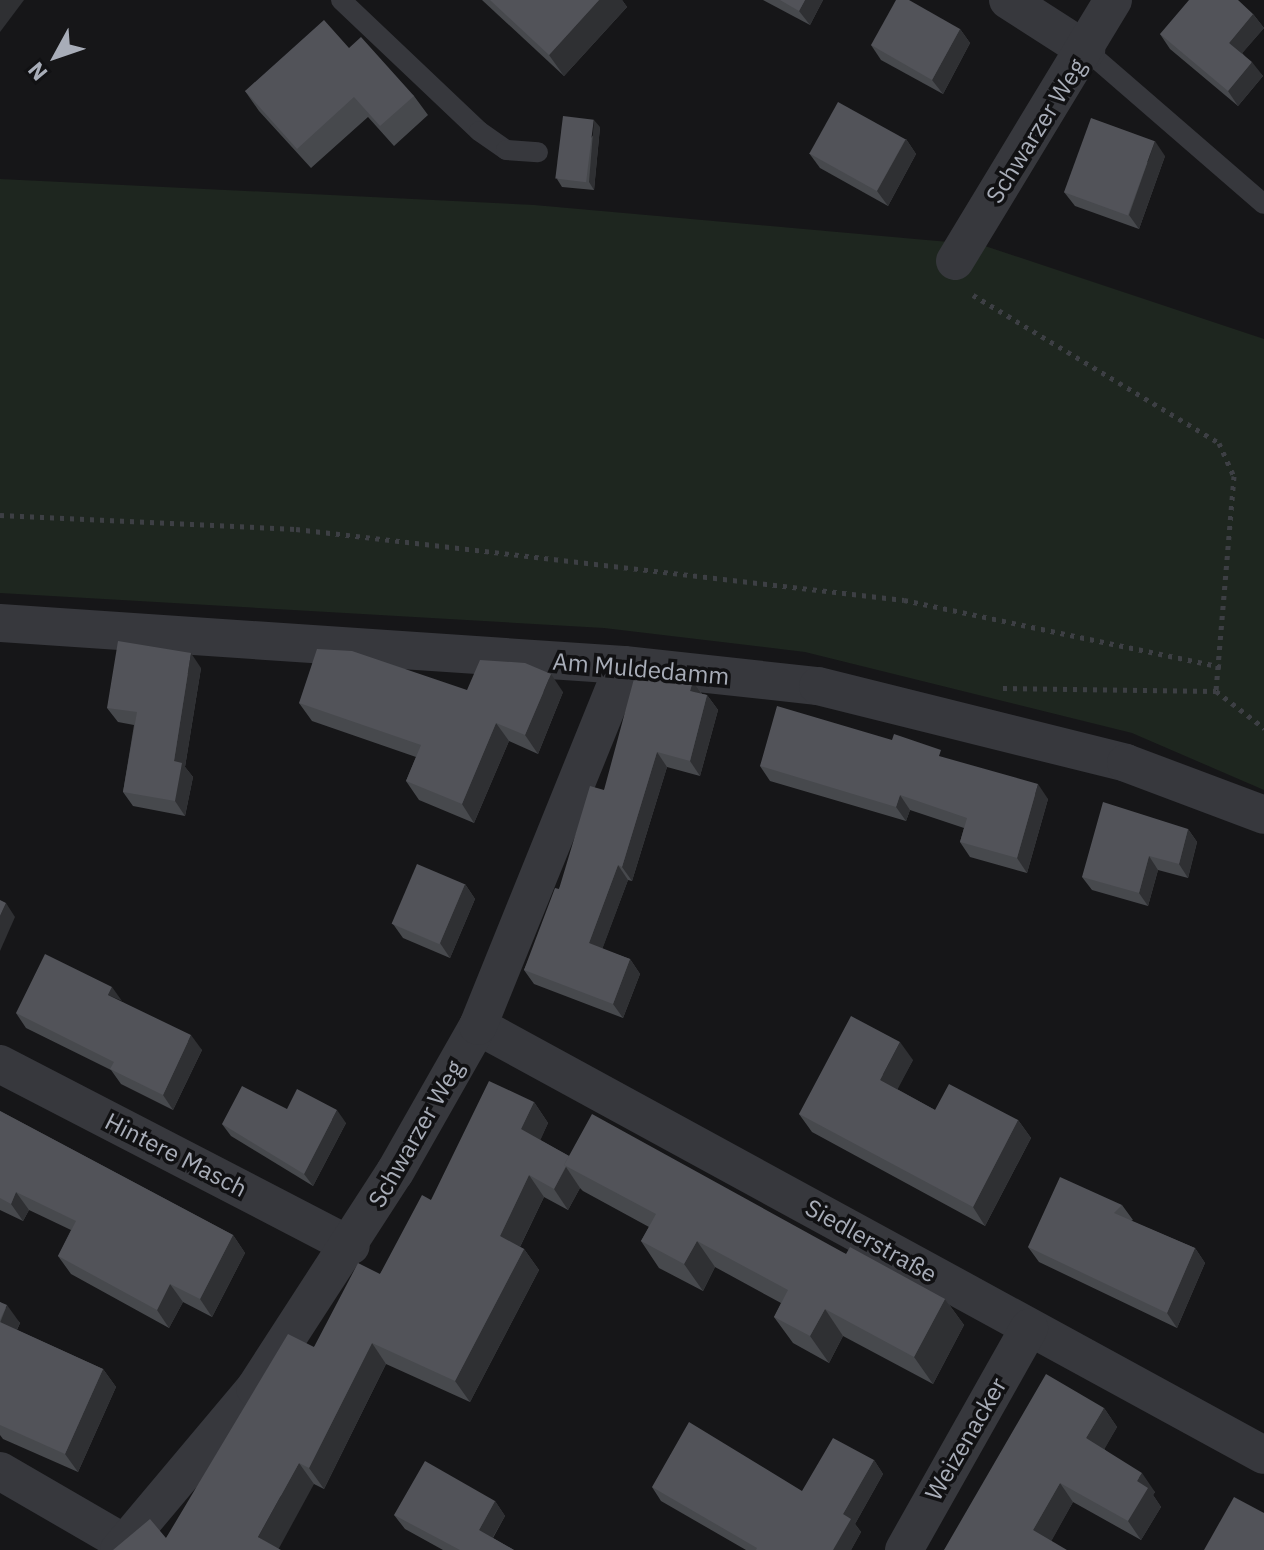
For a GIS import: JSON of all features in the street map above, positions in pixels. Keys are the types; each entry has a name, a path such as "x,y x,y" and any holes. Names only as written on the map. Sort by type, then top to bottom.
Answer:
{"street":[{"path":"1008,0 1086,50"},
{"name":"Schwarzer Weg","path":"955,261 1086,50 1113,0"},
{"name":"Am Muldedamm","path":"0,623 624,665 818,686 1126,763 1264,815"},
{"name":"Schwarzer Weg","path":"122,1547 255,1388 351,1246 478,1026 624,665"},
{"name":"Siedlerstraße","path":"478,1026 1264,1455"},
{"name":"Hintere Masch","path":"0,1064 351,1246"},
{"name":"Weizenacker","path":"904,1550 1029,1328"},
{"path":"0,1471 122,1547"}],"lane":[{"path":"341,0 479,131 506,150 538,152"},
{"path":"1086,50 1264,204"}],"path":[{"path":"955,261 971,294 1219,443 1234,476 1221,667 1216,691"},
{"path":"0,515 296,529 904,600 1221,667"},
{"path":"993,688 1216,691 1264,728"}],"shaded area":[{"path":"0,179 534,205 982,245 1264,339 1264,790 1132,733 805,652 604,628 0,593"}],"building":[{"path":"490,0 599,0 549,55"},
{"path":"780,0 805,0 799,11"},
{"path":"896,0 909,0 960,29 932,80 871,45"},
{"path":"1189,0 1238,0 1253,14 1229,43 1252,62 1228,91 1160,34"},
{"path":"324,20 349,48 361,37 414,96 380,126 354,97 297,149 245,91"},
{"path":"838,102 905,139 877,191 809,154"},
{"path":"563,116 594,120 586,182 555,179"},
{"path":"1091,118 1155,141 1128,215 1064,192"},
{"path":"118,641 191,653 174,761 182,763 175,801 123,792 137,712 107,708"},
{"path":"317,649 352,651 467,690 480,660 525,663 551,674 525,735 496,723 462,804 406,781 421,745 299,703"},
{"path":"635,675 693,681 690,691 707,695 690,761 657,752 622,867 618,865 589,943 630,959 613,1004 524,970 555,888 559,889 590,786 604,790"},
{"path":"777,706 892,740 894,734 941,750 939,756 1038,784 1017,858 960,842 967,818 900,795 896,807 760,766"},
{"path":"1103,802 1188,829 1179,864 1149,856 1139,893 1082,877"},
{"path":"417,864 465,884 439,944 392,924"},
{"path":"0,900 6,903 0,916"},
{"path":"45,954 112,987 108,995 191,1035 163,1095 110,1069 114,1062 16,1013"},
{"path":"851,1016 900,1042 880,1080 935,1110 949,1084 1018,1120 973,1207 799,1114"},
{"path":"489,1081 534,1102 521,1129 569,1156 554,1189 529,1175 500,1236 524,1249 455,1381 372,1343 309,1468 299,1463 258,1537 281,1550 113,1550 150,1519 166,1538 288,1334 314,1347 358,1263 380,1274 422,1195 431,1200"},
{"path":"242,1086 287,1109 297,1089 337,1110 304,1174 222,1124"},
{"path":"0,1111 233,1235 200,1299 170,1284 157,1310 58,1256 76,1221 16,1192 11,1204 0,1198"},
{"path":"592,1114 846,1254 850,1247 945,1299 914,1357 825,1309 810,1336 774,1317 788,1290 697,1241 684,1264 641,1241 656,1214 564,1165"},
{"path":"1060,1177 1122,1205 1114,1213 1195,1248 1167,1313 1028,1247"},
{"path":"0,1302 7,1305 0,1320"},
{"path":"0,1322 103,1369 65,1454 0,1425"},
{"path":"1046,1374 1104,1408 1086,1438 1142,1473 1137,1481 1148,1488 1128,1521 1060,1483 1033,1530 1067,1550 944,1550"},
{"path":"689,1422 802,1491 833,1438 874,1460 843,1514 851,1519 833,1550 756,1550 652,1487"},
{"path":"425,1461 495,1501 479,1530 514,1550 460,1550 394,1515"},
{"path":"1234,1497 1264,1513 1264,1550 1204,1550"}]}
